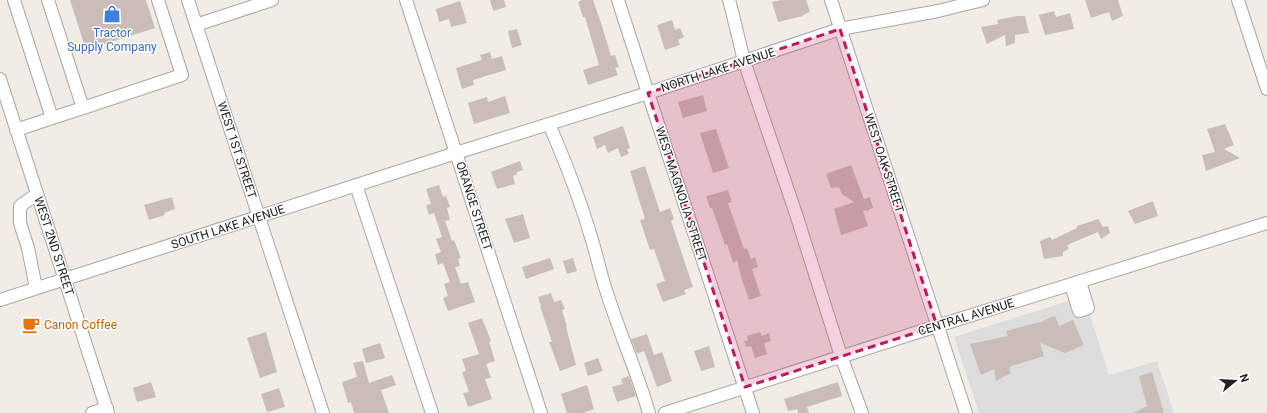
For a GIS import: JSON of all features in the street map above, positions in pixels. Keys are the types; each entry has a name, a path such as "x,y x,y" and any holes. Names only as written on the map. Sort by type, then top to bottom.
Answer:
{"street":[{"path":"14,0 52,118"},
{"path":"48,0 83,108"},
{"path":"16,130 182,75 158,0"},
{"name":"WEST 1ST STREET","path":"188,0 323,413"},
{"path":"196,25 272,0"},
{"name":"ORANGE STREET","path":"406,0 541,413"},
{"name":"WEST MAGNOLIA STREET","path":"618,0 753,413"},
{"path":"728,0 744,61 796,214 841,356 862,413"},
{"name":"WEST OAK STREET","path":"831,0 966,413"},
{"name":"NORTH LAKE AVENUE","path":"456,153 648,93 840,29 938,11 983,0"},
{"path":"1238,0 1267,89"},
{"name":"WEST 2ND STREET","path":"0,79 108,410"},
{"path":"549,124 571,175 624,344 638,376 648,413"},
{"name":"SOUTH LAKE AVENUE","path":"0,300 456,153"},
{"path":"356,185 432,413"},
{"path":"36,288 28,248 20,223 20,206 37,194"},
{"name":"CENTRAL AVENUE","path":"665,413 841,356 1267,223"},
{"path":"92,413 108,410"}],"highlighted area":[{"path":"840,29 937,326 745,387 648,93"}],"shaded area":[{"path":"1084,296 1109,375 1157,361 1174,413 979,413 954,337"}],"building":[{"name":"Tractor Supply Company","path":"70,0 146,0 155,28 86,50"},
{"path":"490,0 504,0 506,7 493,11"},
{"path":"582,0 593,0 611,56 615,55 619,67 615,68 618,75 588,85 583,70 599,65 585,17 583,17 578,2"},
{"path":"781,0 806,0 810,12 803,16 778,22 772,2"},
{"path":"1085,0 1118,0 1123,16 1112,21 1109,12 1091,18"},
{"path":"460,1 467,23 451,27 449,19 439,22 436,9"},
{"path":"1054,11 1056,17 1070,13 1074,29 1045,35 1039,15"},
{"path":"1025,16 1029,33 1015,35 1015,43 1006,46 1005,35 987,44 981,27 998,24 997,20"},
{"path":"672,20 675,30 680,28 684,37 678,40 680,45 665,50 657,25"},
{"path":"517,29 522,45 512,48 508,31"},
{"path":"490,52 492,59 502,56 506,70 473,80 474,85 462,89 456,68 482,60 480,55"},
{"path":"703,95 707,111 683,118 678,102"},
{"path":"505,96 510,113 474,124 468,103 487,97 488,102"},
{"path":"1225,124 1234,145 1224,149 1240,158 1206,171 1202,155 1215,152 1207,129"},
{"path":"623,126 630,148 627,149 629,154 621,157 618,148 608,153 605,145 597,149 593,137"},
{"path":"716,129 729,168 713,173 700,133"},
{"path":"520,161 523,170 517,172 517,174 513,176 515,184 497,189 491,172"},
{"path":"851,165 864,199 870,197 873,208 868,210 868,212 866,210 863,211 868,226 841,235 834,209 854,202 842,194 839,187 831,188 826,174"},
{"path":"645,166 660,212 670,208 674,219 671,221 693,287 684,290 686,294 663,302 656,284 665,281 654,249 650,250 640,220 645,219 630,171"},
{"path":"439,185 443,197 446,196 450,207 447,208 450,220 445,221 452,241 454,240 461,258 458,259 460,266 455,267 461,284 468,282 475,302 448,311 443,298 448,296 444,284 450,282 443,263 438,265 435,254 441,252 436,239 442,237 434,213 429,215 426,205 431,204 426,189"},
{"path":"728,190 732,202 728,203 744,249 747,248 751,259 755,257 758,267 752,269 761,296 749,300 737,260 733,263 727,244 725,245 712,208 710,208 706,196"},
{"path":"172,197 175,209 164,213 165,215 149,220 144,205"},
{"path":"1153,201 1158,216 1135,224 1128,211"},
{"path":"523,214 530,238 514,243 505,219"},
{"path":"1098,219 1103,227 1108,226 1110,233 1101,239 1098,232 1067,245 1069,249 1063,252 1063,256 1044,259 1040,241 1050,237 1052,240 1077,228 1077,226"},
{"path":"550,258 554,269 526,279 522,267"},
{"path":"573,258 577,271 567,274 563,261"},
{"path":"551,293 554,302 561,300 565,309 562,310 576,365 560,371 549,342 552,342 538,297"},
{"path":"1055,316 1059,326 1073,320 1084,345 1065,353 1040,343 1044,356 1009,367 1011,373 996,381 994,369 981,375 970,344 1008,336 1006,331 1044,321"},
{"path":"482,318 491,341 489,342 495,361 486,364 491,378 485,379 492,399 468,407 463,393 469,392 462,372 466,371 462,359 479,354 468,323"},
{"path":"266,332 277,372 260,378 247,338"},
{"path":"760,332 762,336 769,333 771,341 764,343 767,354 755,358 751,346 746,347 744,341 748,340 747,336"},
{"path":"647,334 654,355 662,352 672,381 657,387 644,351 637,354 631,339"},
{"path":"380,343 385,358 366,363 362,349"},
{"path":"709,346 715,367 701,371 694,351"},
{"path":"598,358 603,371 588,376 584,363"},
{"path":"363,361 369,383 392,375 396,385 381,390 389,413 354,413 351,402 348,403 342,382 357,377 353,363"},
{"path":"1152,372 1164,413 1133,413 1147,406 1139,376"},
{"path":"629,376 636,396 617,402 612,387 623,384 621,379"},
{"path":"151,382 156,397 137,402 133,388"},
{"path":"838,382 842,396 807,407 809,413 798,413 797,409 788,411 784,399"},
{"path":"587,385 594,409 583,413 567,413 561,394"},
{"path":"279,388 285,407 267,412 261,394"}],"place":[{"name":"Tractor Supply Company","path":"112,14"},
{"name":"Canon Coffee","path":"31,325"}]}
